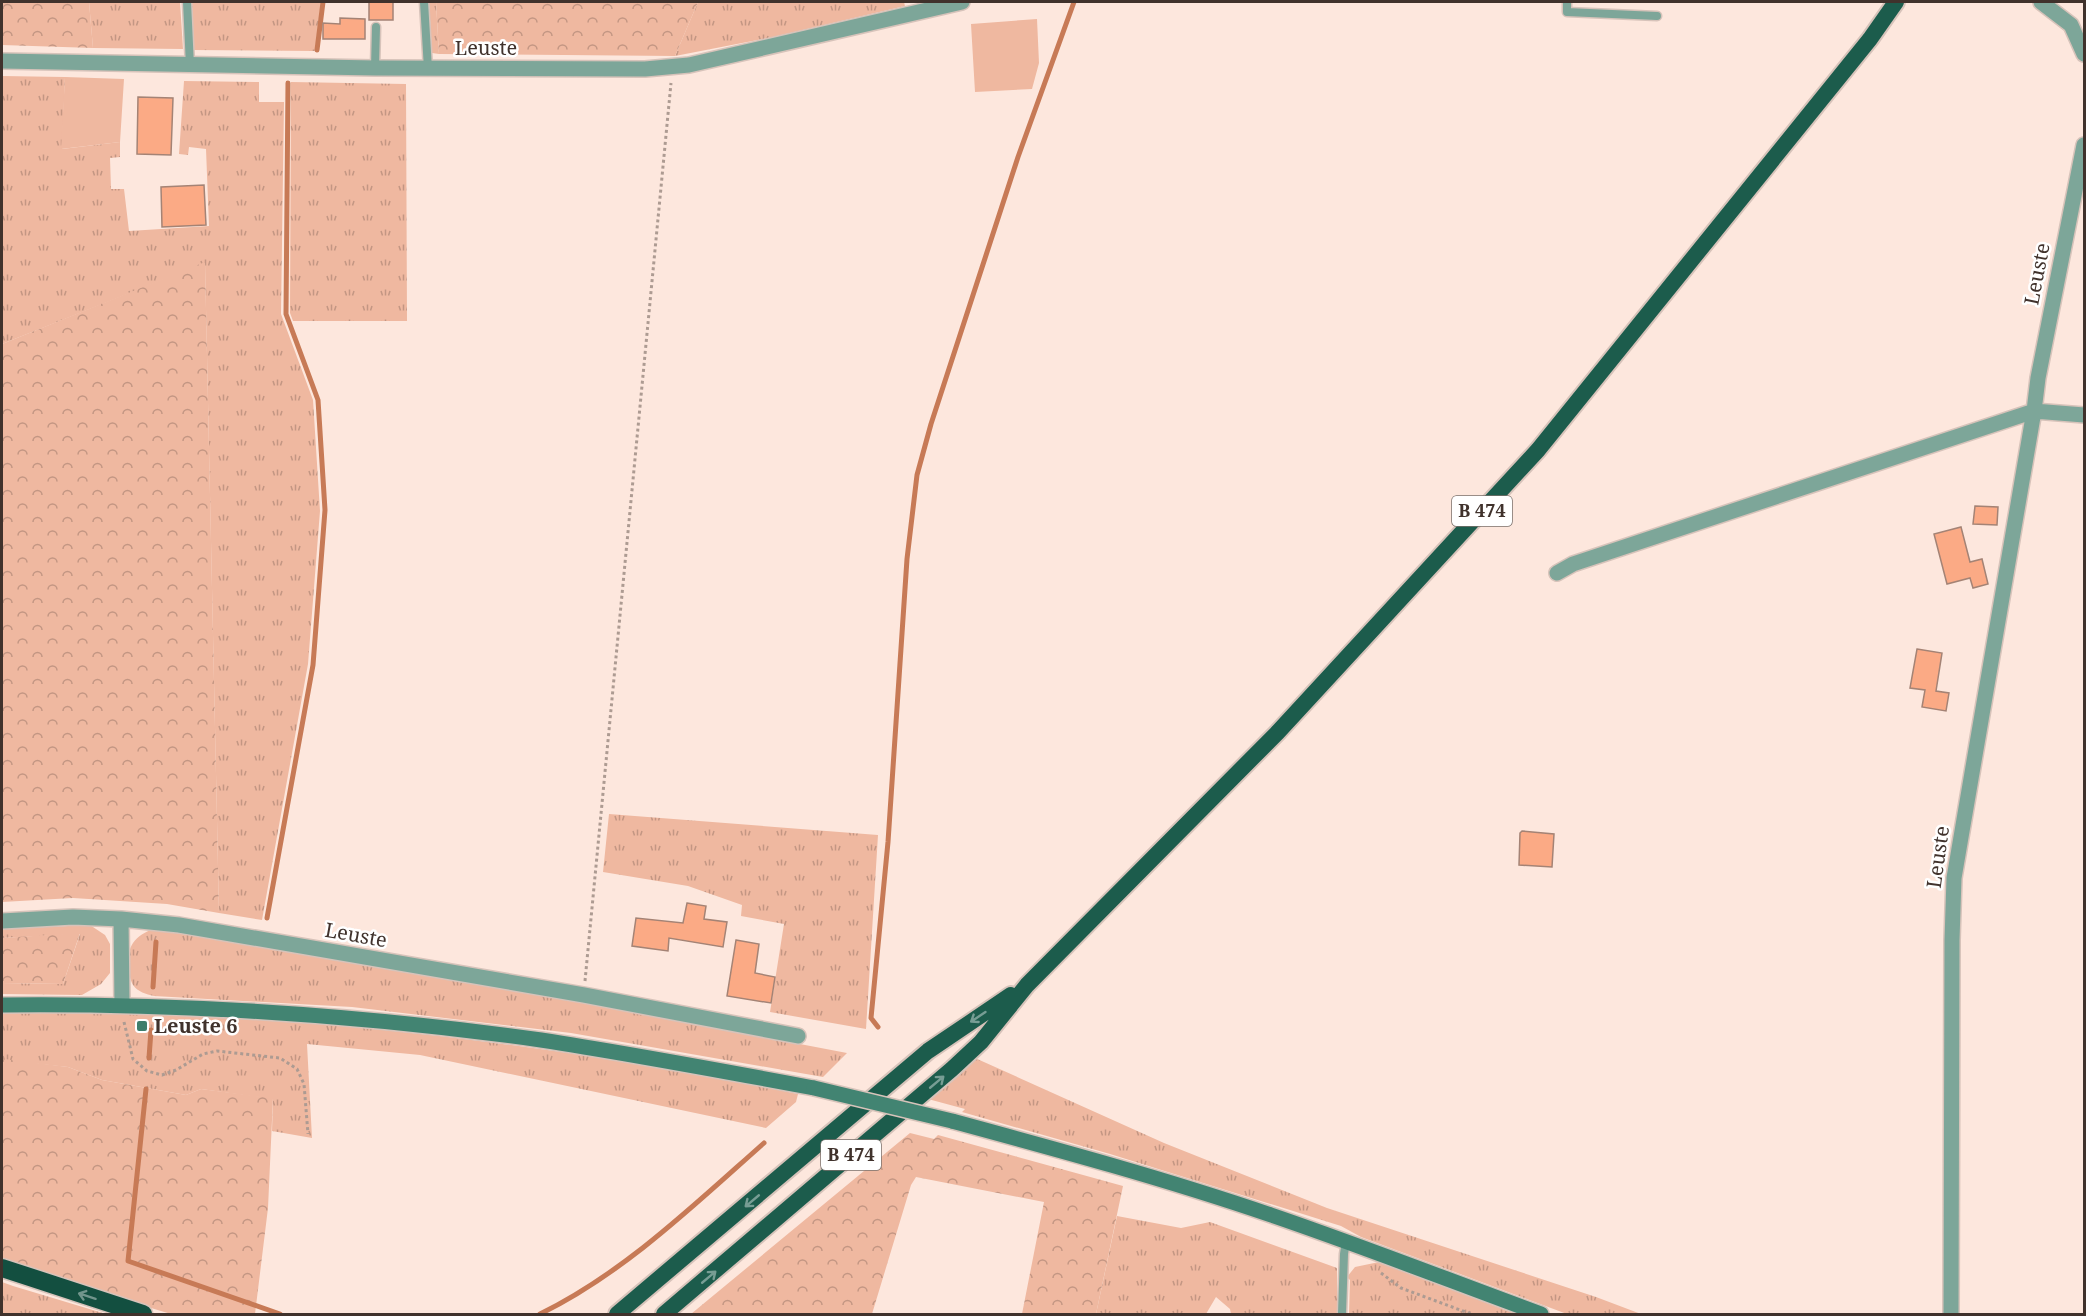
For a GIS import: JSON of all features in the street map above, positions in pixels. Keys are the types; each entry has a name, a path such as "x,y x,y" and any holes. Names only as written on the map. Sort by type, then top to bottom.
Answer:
{"highway":[{"name":"B 474","path":"664,1314 981,1042 1027,985 1278,732 1538,450 1870,39 1896,2"},
{"name":"B 474","path":"617,1314 928,1051 1027,985"},
{"path":"2,1268 142,1314"}],"main road":[{"path":"2,1005 122,1005 230,1010 394,1023 539,1040 659,1059 814,1088 952,1121 1165,1181 1346,1241 1541,1314"}],"street":[{"name":"Leuste","path":"2,61 428,69 645,69 689,65 962,2"},
{"path":"2041,2 2080,32 2085,54"},
{"name":"Leuste","path":"1951,1314 1954,878 2038,378 2085,145"},
{"path":"1557,573 1573,564 2034,411 2085,416"},
{"name":"Leuste","path":"2,921 73,917 179,925 584,995 798,1036"},
{"path":"120,919 122,1005"}],"lane":[{"path":"187,2 190,66"},
{"path":"424,2 428,69"},
{"path":"1567,2 1567,12 1657,16"},
{"path":"375,68 376,27"},
{"path":"1342,1314 1346,1241"}],"path":[{"path":"584,995 672,67"},
{"path":"129,1039 133,1059 147,1071 162,1075 176,1070 203,1054 217,1051 280,1058 297,1069 304,1084 308,1134"},
{"path":"1372,1266 1401,1288 1471,1314"}],"green space":[{"path":"2,2 89,2 93,48 2,45"},
{"path":"89,2 180,2 183,49 93,48"},
{"path":"190,2 321,2 315,51 193,50"},
{"path":"429,2 436,2 439,54 432,53"},
{"path":"436,2 698,2 675,56 439,54"},
{"path":"698,2 904,2 905,6 773,37 675,56"},
{"path":"1037,19 1039,63 1032,89 975,92 971,24"},
{"path":"2,76 65,77 62,149 120,142 120,157 110,158 111,189 124,189 129,231 209,226 206,149 189,147 188,155 179,154 184,81 259,82 259,102 284,102 281,314 313,400 320,511 308,664 262,920 219,913 205,263 2,344"},
{"path":"65,77 124,79 120,142 61,149"},
{"path":"291,82 406,84 407,321 293,321 290,313"},
{"path":"205,262 219,913 167,904 73,898 2,902 2,344"},
{"path":"609,814 878,835 866,1029 770,1012 784,924 741,916 742,905 688,886 603,872"},
{"path":"90,925 105,935 110,944 110,973 101,984 82,995 2,994 2,983 63,984 80,934 2,938 2,929"},
{"path":"153,929 587,1003 847,1053 823,1077 571,1033 352,1007 154,996 140,991 133,985 128,964 129,952 133,943 142,934"},
{"path":"80,933 63,984 2,983 2,938"},
{"path":"2,1012 202,1016 402,1032 601,1058 798,1094 796,1102 766,1128 420,1055 307,1044 312,1138 272,1131 273,1099 201,1089 186,1095 102,1080 68,1067 2,1060"},
{"path":"975,1058 1164,1143 1327,1208 1641,1314 1567,1314 1361,1237 1341,1226 1110,1154 962,1112 965,1109 928,1099"},
{"path":"2,1060 68,1067 102,1080 186,1095 201,1089 273,1098 268,1208 255,1314 171,1314 41,1275 2,1260"},
{"path":"910,1133 934,1139 938,1135 1123,1186 1096,1314 1022,1314 1044,1202 916,1177 911,1185 872,1314 691,1314"},
{"path":"1117,1216 1181,1228 1210,1222 1337,1268 1337,1314 1231,1314 1230,1309 1216,1297 1206,1314 1096,1314"},
{"path":"1379,1262 1516,1314 1349,1314 1350,1280 1347,1277 1355,1267"},
{"path":"2,1282 13,1286 106,1314 2,1314"}],"building":[{"path":"369,2 393,2 393,20 369,20"},
{"path":"340,18 365,19 365,39 323,39 323,23 340,24"},
{"path":"138,97 173,98 171,155 137,154"},
{"path":"204,185 206,225 162,227 161,187"},
{"path":"1975,506 1998,507 1997,525 1973,524"},
{"path":"1961,527 1970,562 1982,559 1988,584 1973,588 1970,578 1947,584 1934,534"},
{"path":"1917,649 1942,653 1936,691 1949,693 1946,711 1922,707 1925,690 1910,688"},
{"path":"1522,831 1554,834 1552,867 1519,865 1520,833"},
{"path":"687,903 706,906 704,919 727,922 723,947 669,938 668,951 632,946 636,918 683,923"},
{"path":"736,940 759,944 755,973 775,977 771,1003 727,996"}],"waterway":[{"path":"317,50 323,2"},
{"path":"878,1027 871,1018 888,842 907,559 917,475 931,424 1018,157 1074,2"},
{"path":"267,918 313,665 325,510 318,400 286,314 288,83"},
{"path":"153,987 156,942"},
{"path":"149,1058 151,1030"},
{"path":"146,1089 128,1261 280,1314"},
{"path":"540,1314 601,1279 629,1258 685,1214 764,1143"}],"place":[{"name":"Leuste 6","path":"142,1026"}]}
